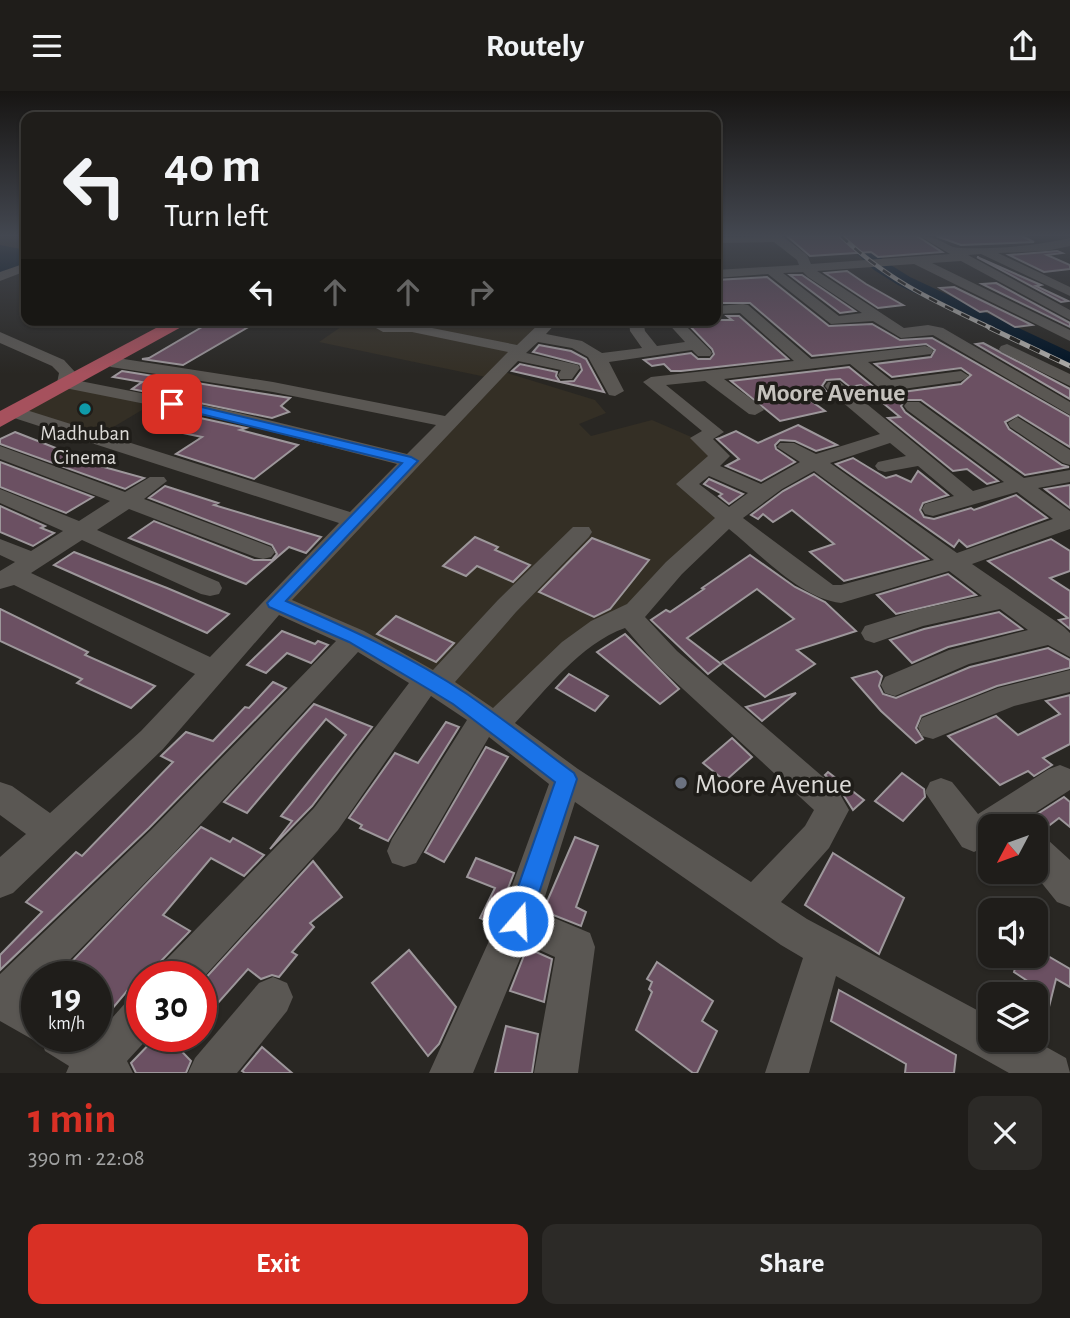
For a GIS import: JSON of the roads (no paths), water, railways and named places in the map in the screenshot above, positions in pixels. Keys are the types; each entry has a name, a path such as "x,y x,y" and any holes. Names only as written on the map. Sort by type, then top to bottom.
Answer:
{"main road":[{"path":"7,416 174,326"}],"street":[{"path":"721,282 743,308 806,363"},
{"path":"724,282 745,289"},
{"path":"786,282 882,355"},
{"path":"826,282 961,376 888,386 852,358"},
{"path":"961,282 1070,335"},
{"path":"1008,282 1070,316"},
{"path":"1049,282 1070,292"},
{"path":"721,310 743,308"},
{"path":"836,321 876,316"},
{"path":"637,326 653,351"},
{"path":"678,326 696,345 716,374 755,410"},
{"path":"383,328 412,328 590,348 601,358 615,391"},
{"path":"901,333 928,329 938,331 1070,410"},
{"path":"0,337 58,363 67,372 66,383 227,415 411,461"},
{"path":"530,340 572,368 566,375"},
{"path":"0,881 152,740 275,603 530,340"},
{"path":"601,358 696,345"},
{"path":"1007,349 1070,381"},
{"path":"925,351 651,382 715,432 700,438 720,456 686,484 817,587 829,593 841,594 956,562 1070,521"},
{"path":"111,362 273,387 449,422"},
{"path":"834,386 969,498"},
{"path":"914,406 1070,521"},
{"path":"7,416 354,520"},
{"path":"1017,423 1070,459"},
{"path":"404,851 490,722 567,653 601,627 629,616 674,567 728,517 762,492 849,447 894,436"},
{"path":"788,447 816,462 1063,641"},
{"path":"0,452 263,552"},
{"path":"885,466 922,459"},
{"path":"706,467 762,492"},
{"path":"933,509 1018,485 1070,476"},
{"path":"15,572 157,481"},
{"path":"0,495 209,588"},
{"path":"192,961 326,818 432,682 581,532"},
{"path":"0,546 15,572 214,671"},
{"path":"874,633 920,618 1007,599"},
{"path":"275,603 355,638 432,682 567,779 754,905 825,949 1051,1073"},
{"path":"629,616 667,658 825,799 832,810 817,837 754,905"},
{"path":"21,1011 1,998 163,841 355,638"},
{"path":"895,685 960,657 992,647 1063,641"},
{"path":"933,727 1008,696 1070,681"},
{"path":"556,1073 576,947 518,921 567,779"},
{"path":"1014,814 1060,779"},
{"path":"941,792 974,836 978,834"},
{"path":"0,796 52,834"},
{"path":"451,1073 520,915"},
{"path":"793,1070 825,949"},
{"path":"210,1073 274,997"},
{"path":"79,1052 99,1069 126,1034"}],"waterway":[{"path":"906,282 1070,360"}],"railway":[{"path":"902,282 993,329"},
{"path":"990,328 1070,366"}],"place":[{"name":"Madhuban Cinema","path":"85,409"},
{"name":"Moore Avenue","path":"681,783"}],"district":[{"name":"Moore Avenue","path":"831,392"}]}
